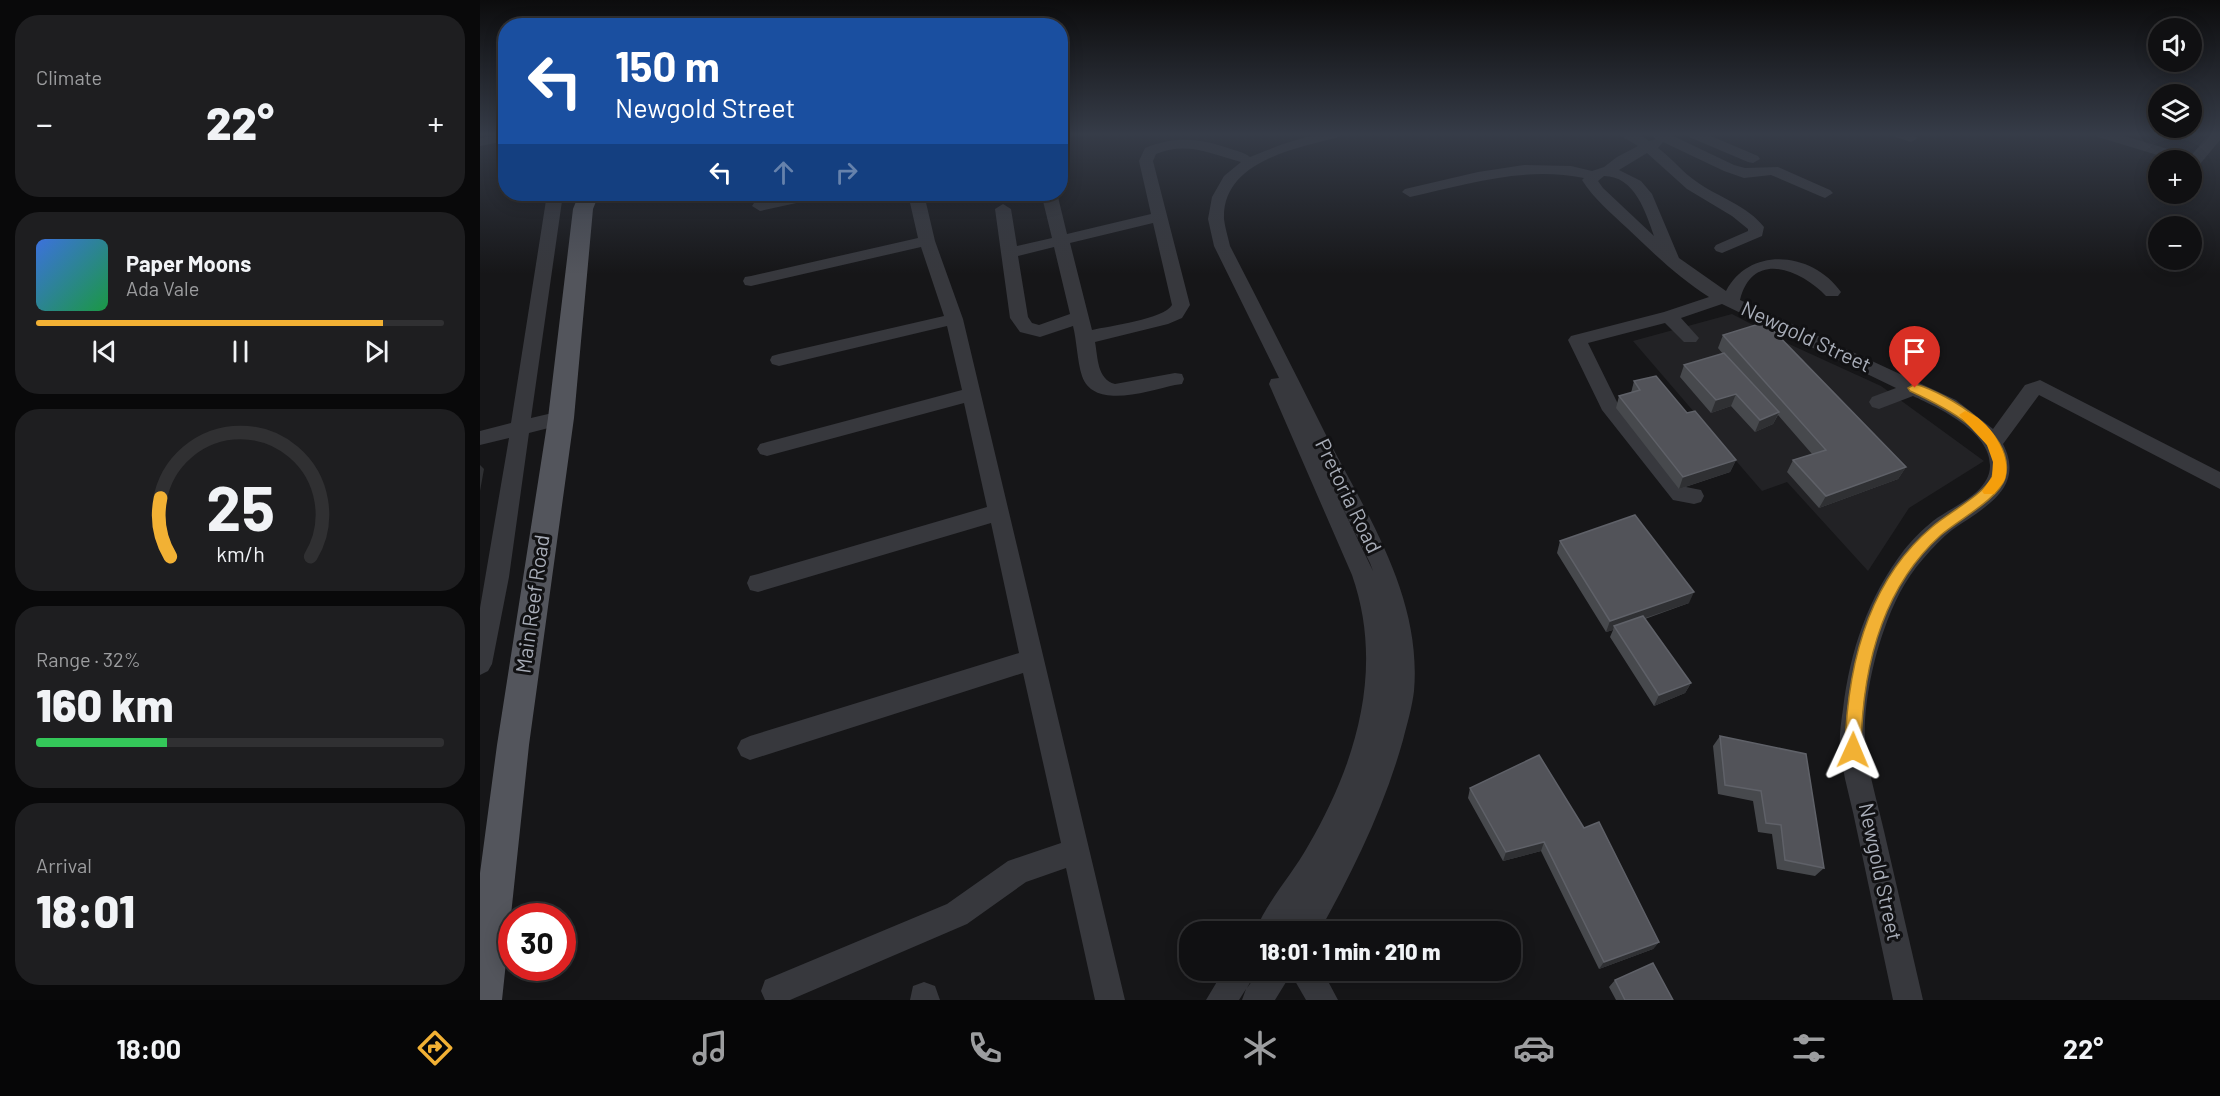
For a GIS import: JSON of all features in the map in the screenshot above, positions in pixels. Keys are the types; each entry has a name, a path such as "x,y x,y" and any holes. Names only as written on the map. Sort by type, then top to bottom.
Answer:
{"main road":[{"name":"Main Reef Road","path":"483,1000 513,745 561,418 584,201"}],"street":[{"path":"1085,338 1162,320 1176,314 1181,305 1151,181"},
{"name":"Pretoria Road","path":"1216,181 1207,195 1204,212 1209,238 1270,364 1297,431 1358,560 1376,580 1393,594 1400,634 1402,686 1395,722 1374,794 1309,921"},
{"path":"1410,192 1463,181"},
{"name":"Newgold Street","path":"1601,181 1671,258 1727,300 1949,405 1975,422 1993,443 2000,462 1998,478 1989,491 1937,530 1903,568 1878,612 1859,670 1854,712 1853,750 1908,1000"},
{"path":"1620,181 1630,181 1641,188 1648,198 1661,237 1671,258"},
{"path":"1685,181 1756,227 1756,233 1722,248"},
{"path":"1797,181 1825,193"},
{"name":"Main Reef Road","path":"480,664 489,580 519,428 554,201"},
{"path":"760,206 785,201"},
{"path":"918,201 927,241 954,319 1110,1000"},
{"path":"1051,201 1085,338 1092,377 1102,387 1115,391 1175,379"},
{"path":"1003,209 1019,318 1026,328 1040,331 1080,317"},
{"path":"1009,253 1160,217"},
{"path":"751,281 927,241"},
{"path":"1694,496 1680,494 1609,405 1577,340 1727,300 1743,276 1763,265 1808,271 1832,292"},
{"path":"1669,316 1690,338"},
{"path":"779,360 954,319"},
{"path":"1993,443 2032,390 2040,387 2220,482"},
{"path":"1879,402 1915,388"},
{"path":"767,449 972,394"},
{"path":"480,438 561,418"},
{"path":"758,583 1000,512"},
{"name":"Pretoria Road","path":"1277,921 1321,853 1344,808 1362,761 1374,716 1378,671 1378,641 1371,599 1376,580"},
{"path":"750,748 1033,659"},
{"path":"776,991 957,914 1018,871 1077,851"},
{"path":"1221,1000 1234,981"},
{"path":"1257,1000 1270,981"},
{"path":"1311,981 1323,1000"}],"shaded area":[{"path":"1732,314 1789,344 1881,386 1984,461 1909,508 1868,571 1787,482 1762,491 1633,341"}],"building":[{"path":"1765,322 1906,467 1826,496 1793,460 1826,450 1723,335"},
{"path":"1724,353 1779,412 1760,420 1736,394 1716,400 1684,365"},
{"path":"1656,376 1687,413 1695,411 1736,460 1683,477 1619,396 1640,390 1634,381"},
{"path":"1635,515 1694,592 1610,621 1560,541"},
{"path":"1643,616 1691,683 1659,695 1614,626"},
{"path":"1720,736 1806,754 1824,868 1785,860 1781,825 1766,823 1761,791 1725,785"},
{"path":"1539,755 1584,828 1599,822 1659,942 1604,962 1544,842 1506,852 1470,788"},
{"path":"1653,963 1673,1000 1625,1000 1615,980"}],"slow traffic":[{"path":"1965,415 1975,422 1993,443 2000,462 1998,478 1989,491"}],"route":[{"path":"1853,750 1854,712 1859,670 1868,638 1890,589 1919,548 1937,530 1989,491 1998,478 2000,462 1993,443 1975,422 1949,405 1915,388"}]}
